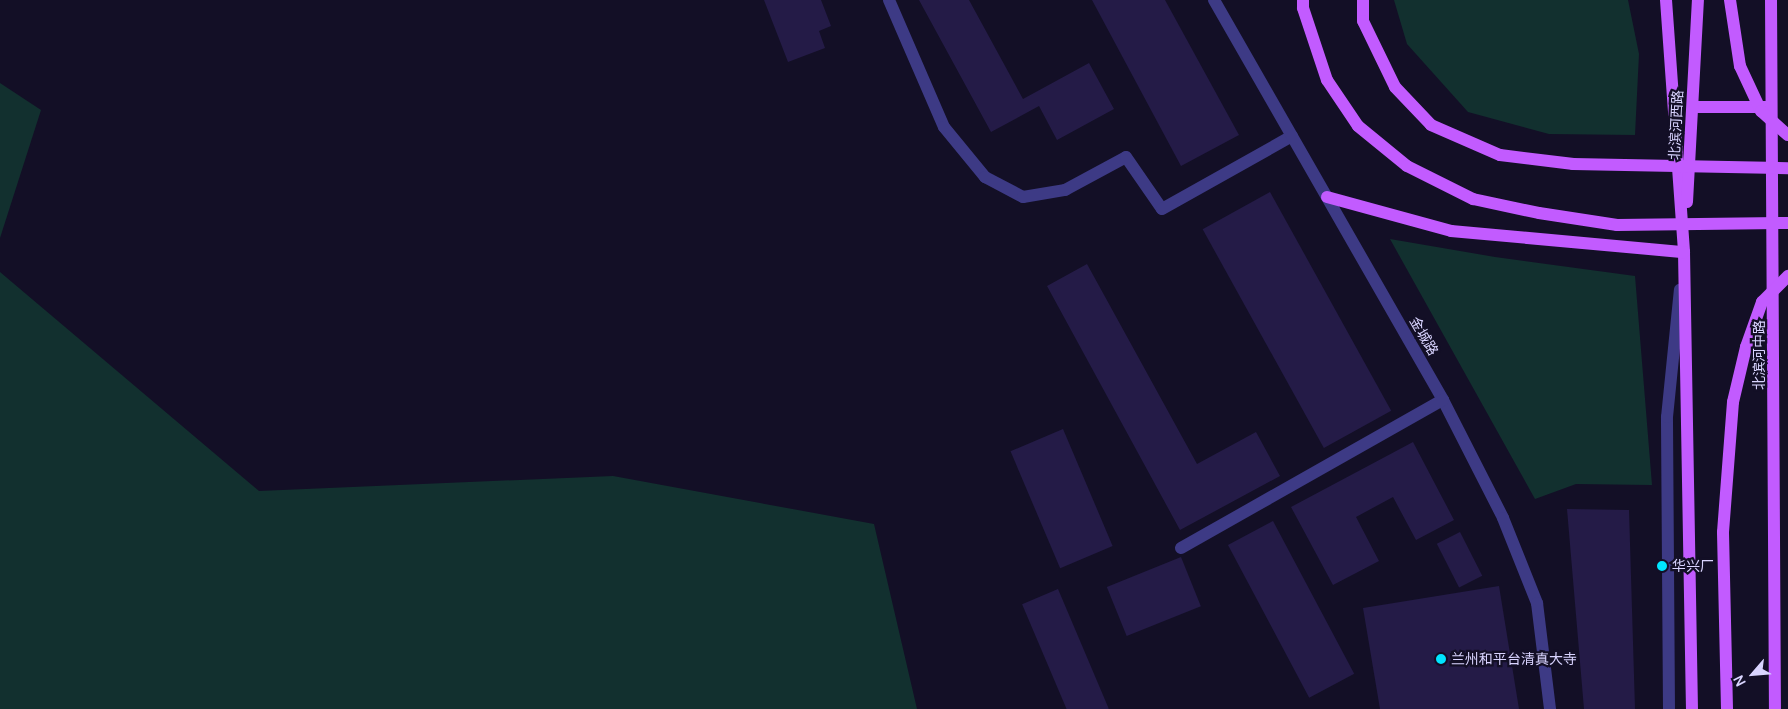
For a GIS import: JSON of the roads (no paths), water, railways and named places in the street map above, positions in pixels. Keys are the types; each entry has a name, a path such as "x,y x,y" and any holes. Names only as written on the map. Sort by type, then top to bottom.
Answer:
{"main road":[{"path":"1303,0 1303,8 1327,80 1358,126 1407,166 1473,199 1539,213 1617,224 1788,223"},
{"path":"1364,0 1363,21 1395,87 1431,124 1500,155 1573,164 1788,168"},
{"path":"1666,0 1684,252 1692,709"},
{"name":"北滨河西路","path":"1684,252 1698,0"},
{"path":"1730,0 1740,66 1760,111 1788,135"},
{"name":"北滨河中路","path":"1771,0 1775,709"},
{"path":"1693,107 1772,107"},
{"path":"1327,197 1451,232 1684,252"},
{"path":"1727,709 1723,532 1733,402 1746,347 1762,302 1788,276"}],"street":[{"path":"889,0 944,127 985,177 1023,197 1065,190 1126,157 1162,209 1292,136"},
{"name":"金城路","path":"1214,0 1443,400 1503,518 1537,603 1550,709"},
{"path":"1669,709 1667,417 1684,252"},
{"path":"1180,548 1443,400"}],"place":[{"name":"华兴厂","path":"1662,566"},
{"name":"兰州和平台清真大寺","path":"1441,659"}]}
